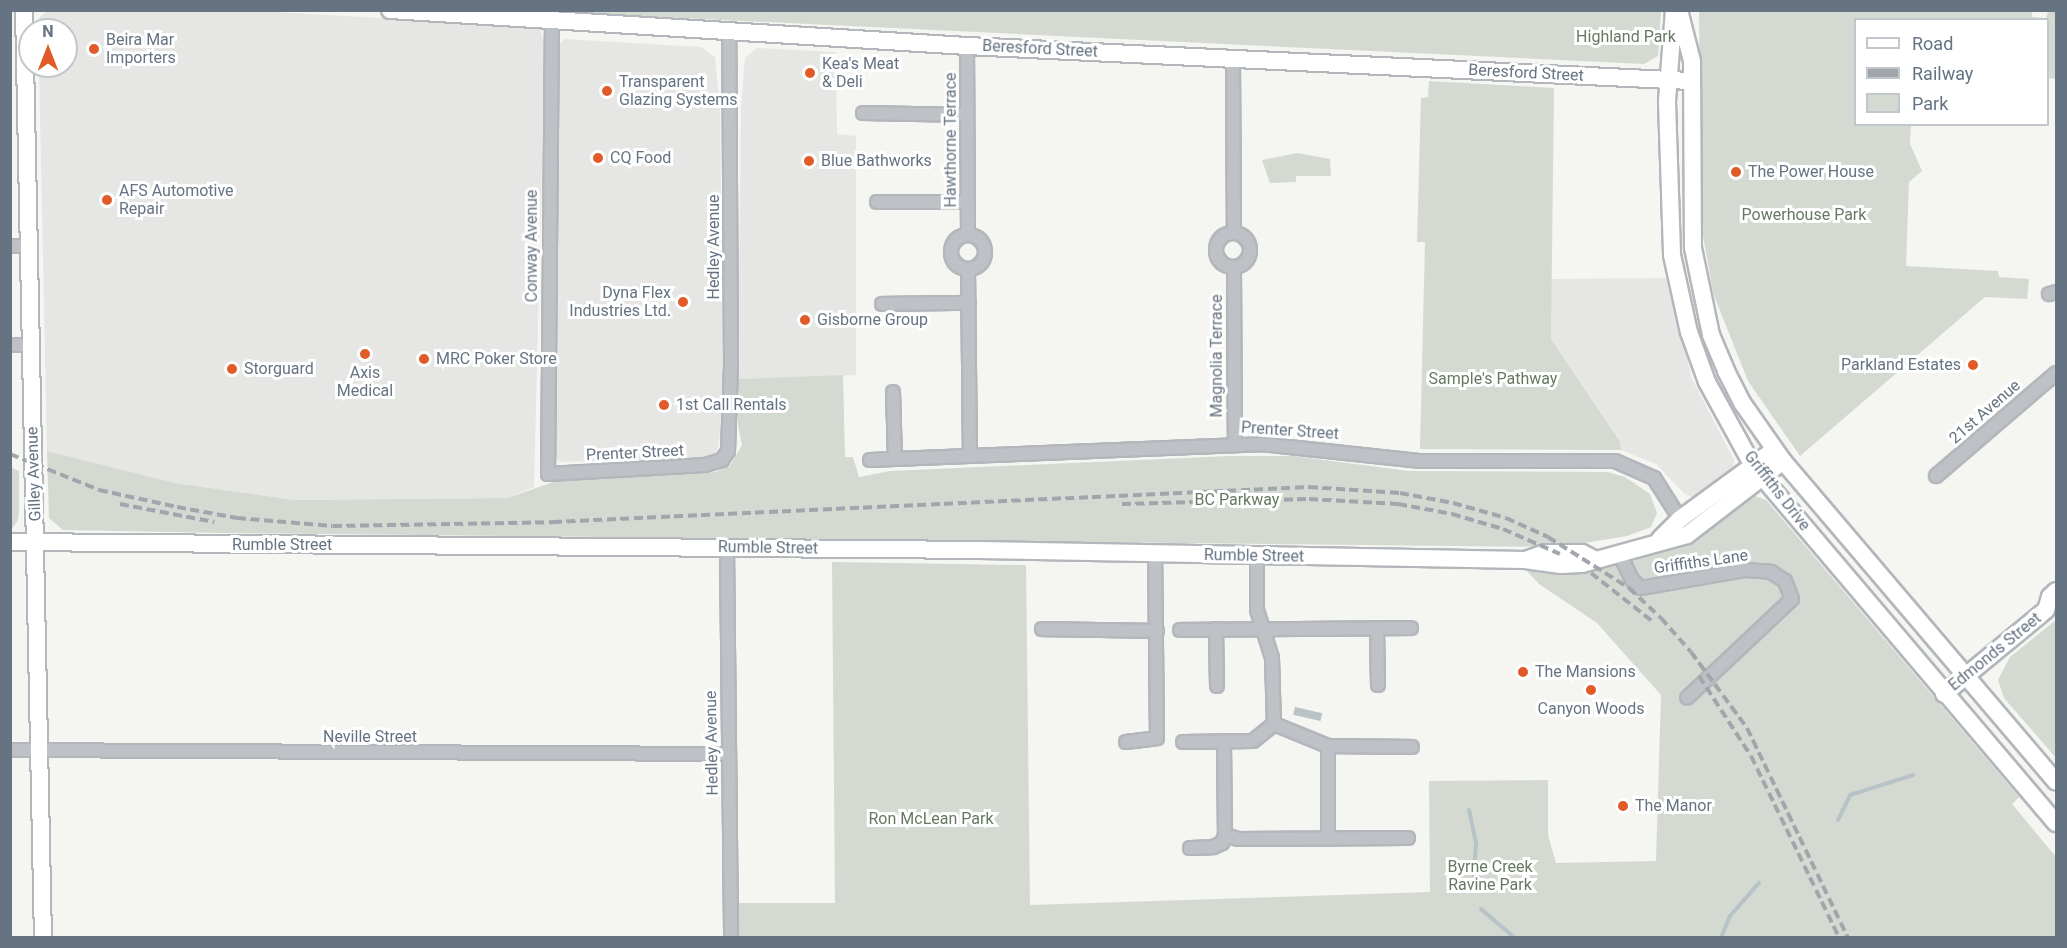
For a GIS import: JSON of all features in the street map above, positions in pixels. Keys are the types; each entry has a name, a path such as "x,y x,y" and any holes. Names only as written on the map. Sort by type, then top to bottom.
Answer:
{"street":[{"name":"Gilley Avenue","path":"24,10 43,938"},
{"name":"Beresford Street","path":"390,10 552,18 729,32 968,46 1691,81"},
{"name":"Griffiths Drive","path":"1674,10 1667,80 1668,204 1678,287 1707,382 1758,472 1944,694 2056,823"},
{"name":"Griffiths Drive","path":"1679,10 1692,61 1693,248 1711,335 1726,371 1779,456 2056,782"},
{"name":"Conway Avenue","path":"548,474 552,18"},
{"name":"Hedley Avenue","path":"722,460 729,445 731,366 729,32"},
{"name":"Hawthorne Terrace","path":"968,46 968,234"},
{"path":"1233,58 1234,233"},
{"path":"862,113 967,116"},
{"path":"877,202 968,202"},
{"path":"1234,233 1248,241 1251,252 1247,261 1234,268 1220,261 1216,252 1219,241 1234,233"},
{"path":"968,234 978,238 985,252 982,262 968,269 958,266 951,252 958,238 968,234"},
{"path":"10,246 29,246"},
{"name":"Magnolia Terrace","path":"1234,268 1235,444"},
{"path":"968,269 970,455"},
{"path":"882,304 969,303"},
{"path":"10,345 30,345"},
{"name":"21st Avenue","path":"1936,477 2056,373"},
{"path":"893,392 895,459"},
{"name":"Prenter Street","path":"870,460 1235,444 1302,446 1421,461 1615,461 1654,478 1680,519"},
{"name":"Rumble Street","path":"10,542 727,548 1525,560 1553,566 1582,564 1660,539 1687,535 1779,456"},
{"name":"Prenter Street","path":"548,474 705,465 722,460"},
{"name":"Rumble Street","path":"1660,539 1680,519 1758,472"},
{"name":"Hedley Avenue","path":"727,548 731,938"},
{"name":"Griffiths Lane","path":"1619,553 1628,575 1641,588 1745,570 1771,572 1785,580 1792,599 1687,698"},
{"path":"1126,742 1157,738 1155,555"},
{"path":"1257,556 1261,629 1272,658 1274,724"},
{"name":"Edmonds Street","path":"1944,694 2051,610 2050,597 2056,591"},
{"path":"1180,630 1411,628"},
{"path":"1042,629 1157,631"},
{"path":"1216,629 1217,686"},
{"path":"1377,629 1378,685"},
{"path":"1183,742 1253,741 1274,724"},
{"path":"1274,724 1328,746 1412,747"},
{"path":"1190,848 1213,847 1222,843 1225,835 1224,743"},
{"path":"1328,746 1328,839"},
{"name":"Neville Street","path":"10,750 729,754"},
{"path":"1225,835 1238,839 1408,838"}],"shaded area":[{"path":"48,10 257,11 539,27 545,46 534,487 507,498 295,500 175,483 47,451 39,78 78,78 78,18 39,18"},
{"path":"564,39 701,47 715,57 720,108 723,384 719,444 716,453 709,457 560,462 554,456 558,47"},
{"path":"757,48 836,52 837,134 856,136 856,375 738,379 741,106 745,58"},
{"path":"1668,278 1692,379 1734,460 1733,470 1695,498 1685,494 1656,464 1621,450 1620,440 1551,339 1551,279"},
{"path":"1295,707 1322,713 1320,721 1293,715"}],"green space":[{"name":"Powerhouse Park","path":"2032,10 2032,17 2046,18 1854,18 1854,126 1911,126 1910,144 1922,171 1909,182 1906,266 1998,271 1999,277 2029,279 2027,299 1985,297 1800,456 1748,381 1713,293 1701,224 1699,11"},
{"name":"Highland Park","path":"535,11 1661,11 1658,56 1644,64"},
{"name":"Powerhouse Park","path":"2056,11 2056,79 2049,78 2049,18 2046,18 2048,12"},
{"name":"Sample's Pathway","path":"1429,81 1554,88 1551,339 1620,441 1621,450 1420,449 1425,242 1417,242 1421,98 1428,97"},
{"path":"1297,153 1330,159 1331,176 1296,176 1296,182 1270,183 1262,160"},
{"name":"BC Parkway","path":"843,375 845,457 853,457 859,477 890,471 1230,456 1293,456 1409,471 1608,472 1625,477 1650,494 1657,513 1651,527 1627,536 1560,547 63,530 49,518 47,451 175,483 295,500 507,498 559,480 715,472 730,466 742,445 738,425 738,379"},
{"path":"10,467 19,471 18,520 11,530"},
{"path":"1755,496 1766,500 2019,797 2012,804 2056,857 2056,938 739,938 739,903 835,903 832,562 1026,565 1030,905 1430,892 1429,781 1548,780 1548,835 1556,863 1656,861 1661,695 1597,623 1539,584 1527,571 1583,570 1637,560 1680,544"},
{"path":"2056,620 2056,758 2004,698 1998,680 2010,657"}],"waterway":[{"path":"1838,820 1850,795 1913,775"},
{"path":"1469,810 1476,844 1473,886"},
{"path":"1721,938 1730,916 1759,883"},
{"path":"1481,909 1515,938"}],"railway":[{"path":"10,454 99,490 237,518 333,526 553,522 1309,487 1400,493 1453,503 1506,518 1548,537 1629,588 1661,618 1691,652 1747,728 1848,938"},
{"path":"1122,504 1309,499 1398,504 1452,514 1503,529 1560,554"},
{"path":"120,504 214,522"},
{"path":"1591,573 1652,621"},
{"path":"1699,676 1751,756 1839,937"}],"place":[{"name":"Beira Mar Importers","path":"94,49"},
{"name":"Kea's Meat & Deli","path":"810,73"},
{"name":"Transparent Glazing Systems","path":"607,91"},
{"name":"CQ Food","path":"598,158"},
{"name":"Blue Bathworks","path":"809,161"},
{"name":"The Power House","path":"1736,172"},
{"name":"AFS Automotive Repair","path":"107,200"},
{"name":"Dyna Flex Industries Ltd.","path":"683,302"},
{"name":"Gisborne Group","path":"805,320"},
{"name":"Axis Medical","path":"365,354"},
{"name":"MRC Poker Store","path":"424,359"},
{"name":"Parkland Estates","path":"1973,365"},
{"name":"Storguard","path":"232,369"},
{"name":"1st Call Rentals","path":"664,405"},
{"name":"The Mansions","path":"1523,672"},
{"name":"Canyon Woods","path":"1591,690"},
{"name":"The Manor","path":"1623,806"}],"park label":[{"name":"Ron McLean Park","path":"931,819"},
{"name":"Byrne Creek Ravine Park","path":"1490,876"}]}
